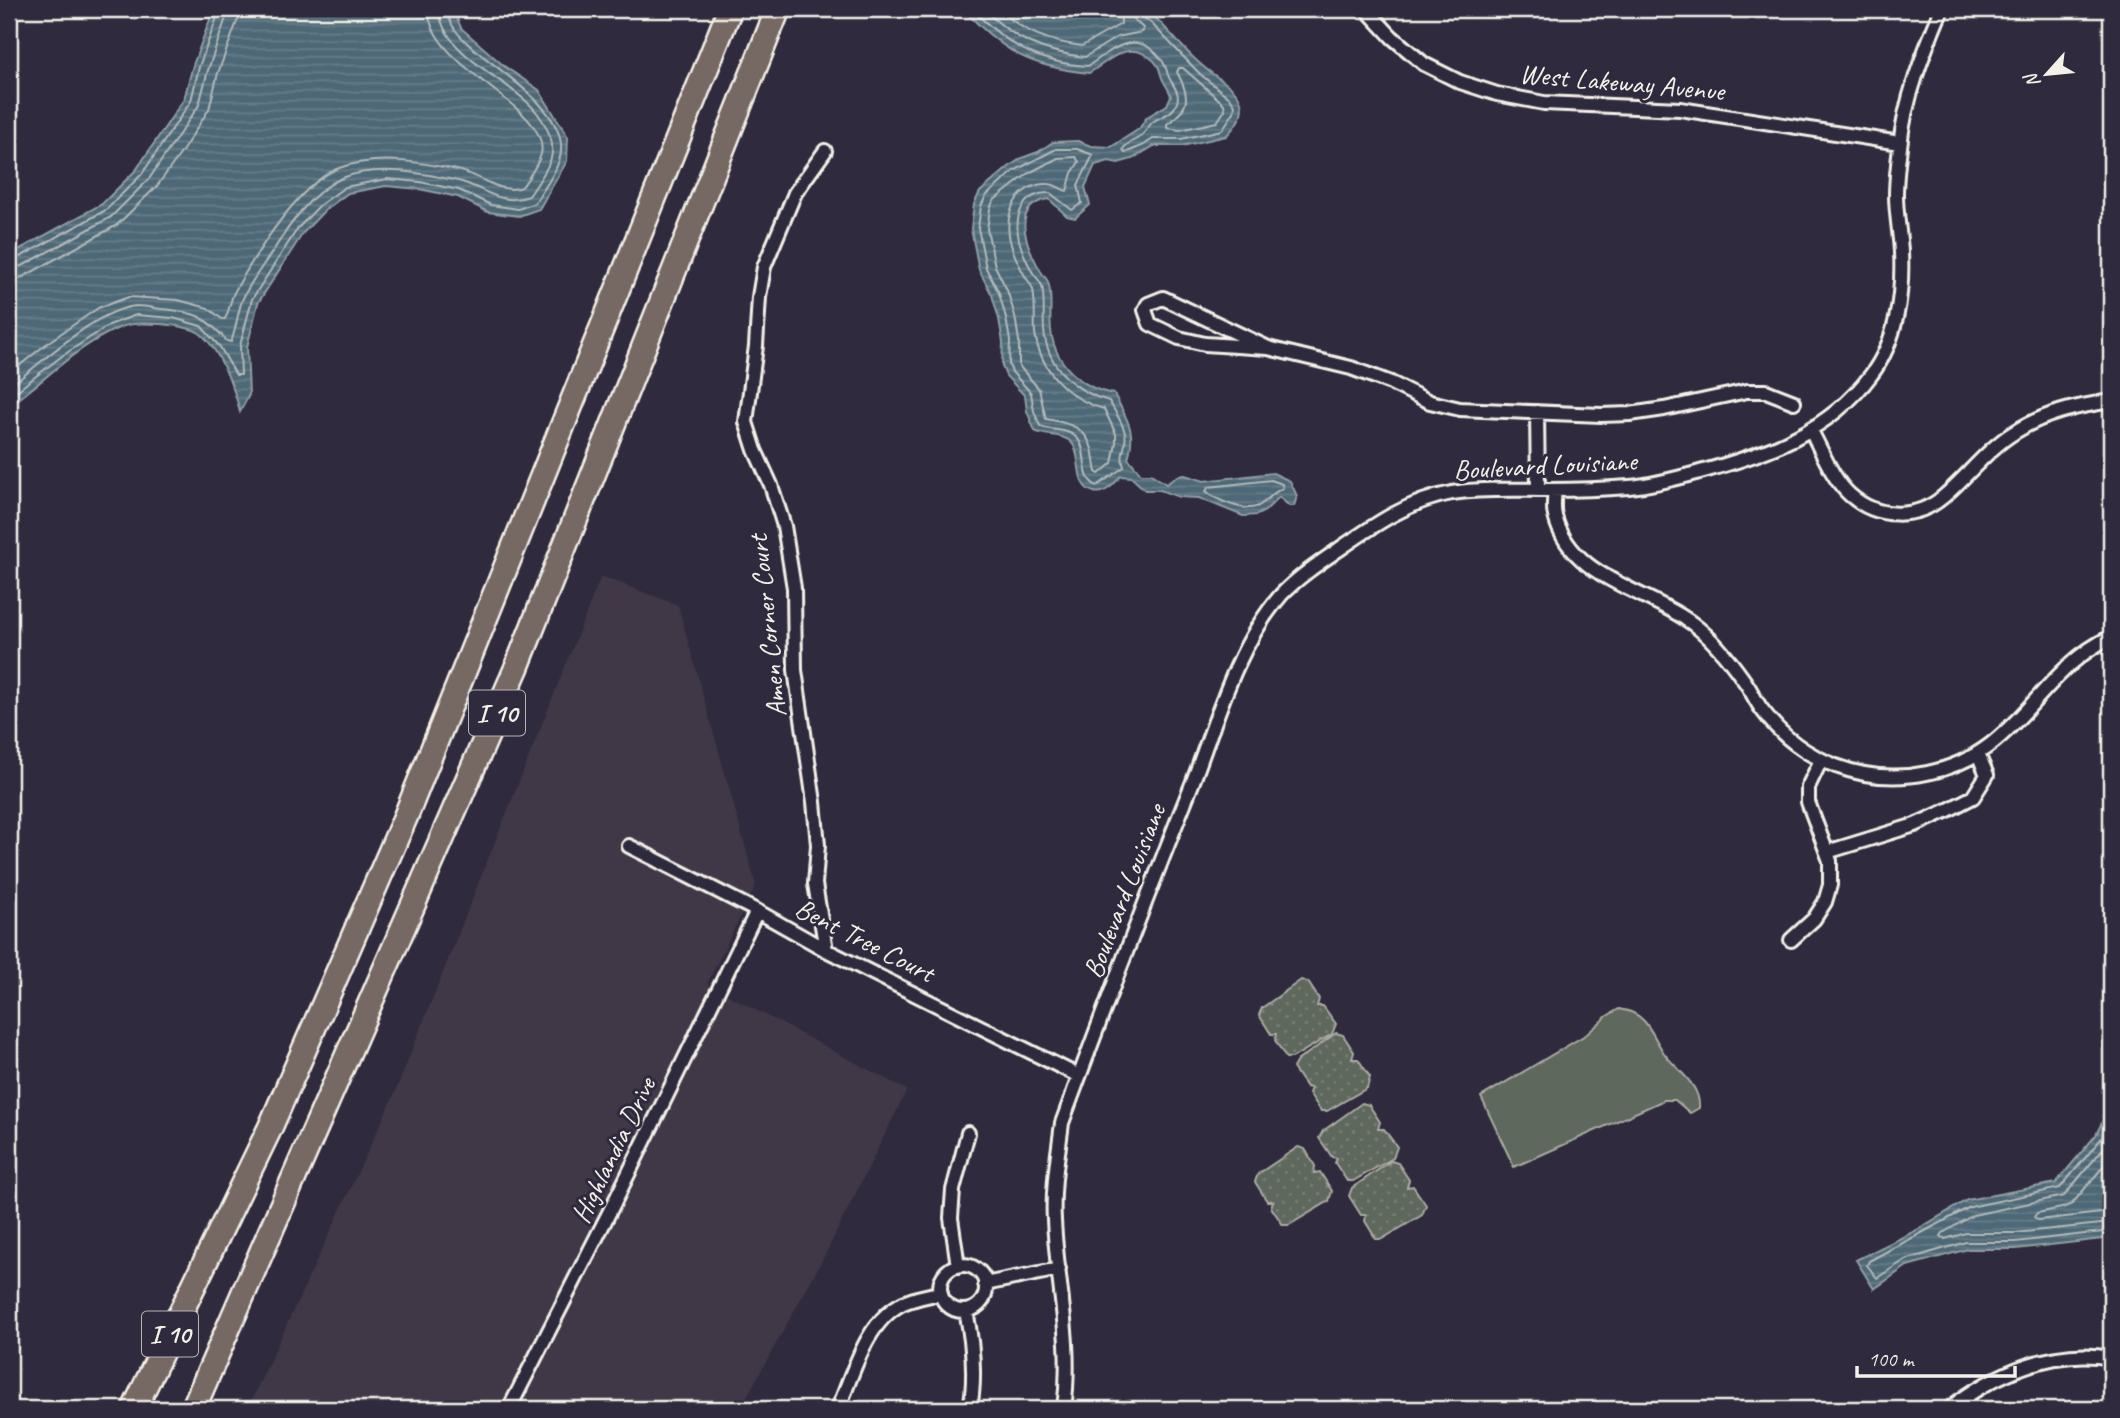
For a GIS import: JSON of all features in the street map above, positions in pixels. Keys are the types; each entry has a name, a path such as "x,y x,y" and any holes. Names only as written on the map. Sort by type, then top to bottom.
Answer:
{"highway":[{"name":"I 10","path":"134,1409 270,1128 405,818 730,9"},
{"name":"I 10","path":"193,1409 516,669 778,9"}],"street":[{"name":"West Lakeway Avenue","path":"1366,9 1392,37 1424,64 1460,82 1497,94 1544,103 1680,109 1900,143"},
{"name":"Boulevard Louisiane","path":"1064,1409 1068,1383 1067,1335 1054,1220 1055,1170 1062,1123 1234,676 1254,632 1283,594 1318,564 1384,517 1415,503 1452,493 1507,489 1635,487 1689,475 1744,460 1811,431 1848,402 1874,372 1890,339 1898,304 1901,255 1896,196 1900,143 1921,64 1942,9"},
{"name":"Amen Corner Court","path":"825,151 795,193 764,267 746,422 784,526 794,588 795,670 814,802 818,845 815,884 826,950"},
{"path":"1268,348 1228,347 1179,338 1150,324 1145,310 1147,304 1163,298 1268,348 1351,368 1430,402 1460,409 1630,414 1746,391 1766,391 1794,402"},
{"path":"1811,431 1849,494 1870,508 1911,514 1942,498 1987,454 2015,432 2074,407 2111,401"},
{"path":"1537,412 1538,490"},
{"path":"1555,490 1554,513 1559,529 1574,551 1597,572 1694,624 1721,651 1744,680 1763,711 1780,730 1804,750 1848,771 1903,777 1964,763 1991,746 2026,713 2077,657 2111,636"},
{"path":"1827,852 1915,825 1973,797 1987,775 1978,754"},
{"path":"1791,940 1814,919 1825,902 1830,885 1830,861 1808,802 1808,787 1821,760"},
{"name":"Bent Tree Court","path":"629,846 757,911 826,950 1079,1076"},
{"name":"Highlandia Drive","path":"509,1409 617,1197 757,911"},
{"path":"958,1266 951,1218 953,1190 968,1133"},
{"path":"958,1266 976,1270 985,1284 983,1300 967,1311 951,1308 941,1293 940,1286 944,1276 958,1266"},
{"path":"985,1284 1059,1269"},
{"path":"838,1409 873,1331 885,1316 903,1303 941,1293"},
{"path":"967,1311 974,1374 970,1409"},
{"path":"1949,1409 1999,1376 2035,1362 2066,1357 2111,1358"}],"shaded area":[{"path":"601,576 678,605 756,885 707,984 907,1090 825,1255 740,1409 268,1409 251,1401 394,1095"}],"green space":[{"path":"1301,980 1308,982 1319,999 1317,1006 1323,1006 1336,1024 1332,1034 1292,1058 1286,1058 1275,1040 1276,1034 1271,1034 1259,1015 1262,1008"},
{"path":"1619,1009 1636,1014 1647,1025 1664,1053 1692,1085 1699,1099 1699,1108 1690,1113 1675,1100 1664,1100 1514,1167 1481,1097 1587,1034"},
{"path":"1336,1033 1343,1035 1354,1052 1352,1059 1358,1059 1370,1077 1367,1088 1327,1111 1321,1111 1309,1093 1311,1088 1306,1087 1293,1068 1297,1061"},
{"path":"1362,1103 1369,1105 1380,1122 1378,1129 1384,1129 1397,1147 1393,1158 1353,1181 1347,1181 1335,1163 1337,1158 1332,1157 1319,1138 1323,1131"},
{"path":"1298,1147 1305,1149 1315,1166 1314,1173 1320,1172 1332,1191 1329,1201 1289,1225 1283,1225 1271,1207 1273,1201 1267,1201 1255,1182 1258,1174"},
{"path":"1391,1161 1398,1163 1409,1180 1407,1187 1413,1186 1426,1205 1422,1215 1382,1239 1376,1239 1365,1221 1366,1215 1361,1215 1349,1196 1352,1188"}],"water":[{"path":"214,9 453,9 461,28 504,66 539,90 568,137 567,161 539,209 519,216 488,212 458,197 386,186 348,193 325,210 303,233 258,303 247,347 249,395 240,412 225,369 205,338 198,332 185,328 148,323 126,326 100,337 9,406 9,255 102,204 136,170 184,99 193,65"},
{"path":"963,9 1136,9 1154,16 1191,56 1238,96 1242,107 1240,116 1226,136 1182,146 1154,146 1132,159 1095,165 1085,187 1090,205 1075,218 1067,216 1049,199 1037,203 1029,209 1024,227 1030,248 1049,287 1051,330 1058,353 1081,380 1091,387 1114,394 1131,432 1128,458 1141,474 1151,474 1166,484 1185,475 1204,481 1273,473 1290,481 1297,496 1294,506 1289,506 1279,497 1265,511 1257,515 1243,516 1199,498 1179,497 1160,490 1145,490 1131,477 1121,476 1106,490 1094,492 1083,484 1072,443 1064,438 1035,431 1027,411 1025,396 1006,376 1002,366 1003,342 999,319 992,295 979,270 971,229 974,204 980,192 1022,158 1053,142 1078,141 1091,146 1111,147 1139,129 1147,117 1167,105 1171,96 1157,65 1141,52 1126,51 1118,54 1089,73 1050,67 1005,47"},
{"path":"2111,1103 2111,1238 2016,1249 1968,1249 1907,1266 1874,1289 1856,1260 1915,1231 1967,1200 2056,1183 2096,1135"}]}
